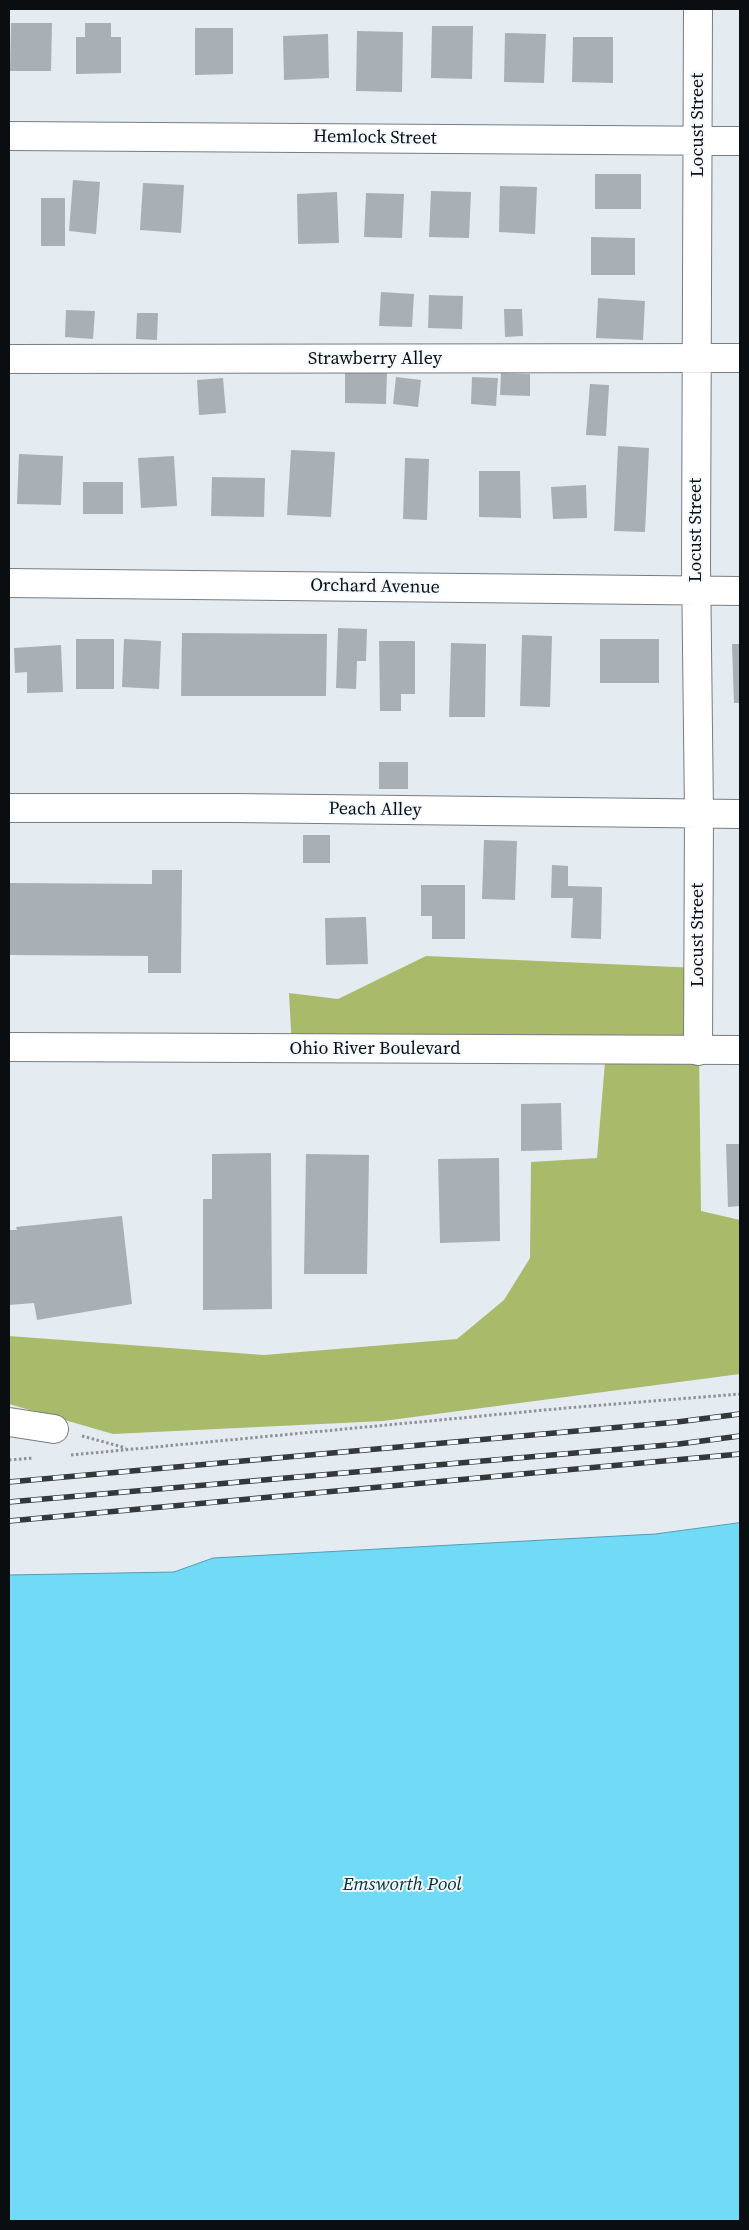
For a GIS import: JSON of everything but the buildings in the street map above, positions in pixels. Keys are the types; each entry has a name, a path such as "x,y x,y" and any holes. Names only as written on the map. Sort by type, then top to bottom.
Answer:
{"main road":[{"name":"Locust Street","path":"698,9 696,591 699,814 698,1051"},
{"name":"Hemlock Street","path":"9,136 740,142"},
{"name":"Strawberry Alley","path":"9,359 740,358"},
{"name":"Orchard Avenue","path":"9,583 740,591"},
{"name":"Peach Alley","path":"9,808 234,808 740,814"},
{"name":"Ohio River Boulevard","path":"9,1047 740,1050"},
{"path":"9,1422 54,1429"}],"path":[{"path":"65,1455 556,1408 740,1394"},
{"path":"54,1429 131,1450"},
{"path":"9,1460 37,1458"}],"green space":[{"path":"426,956 698,968 701,1211 740,1220 740,1374 383,1421 113,1434 9,1404 9,1336 264,1355 457,1339 504,1300 530,1258 531,1162 597,1158 606,1050 292,1048 289,993 338,999"}],"water":[{"name":"Emsworth Pool","path":"740,1523 740,2221 9,2221 9,1575 174,1572 213,1558 655,1534"}],"railway":[{"path":"9,1482 677,1422 740,1414"},
{"path":"9,1502 679,1444 740,1436"},
{"path":"9,1521 740,1454"}]}
